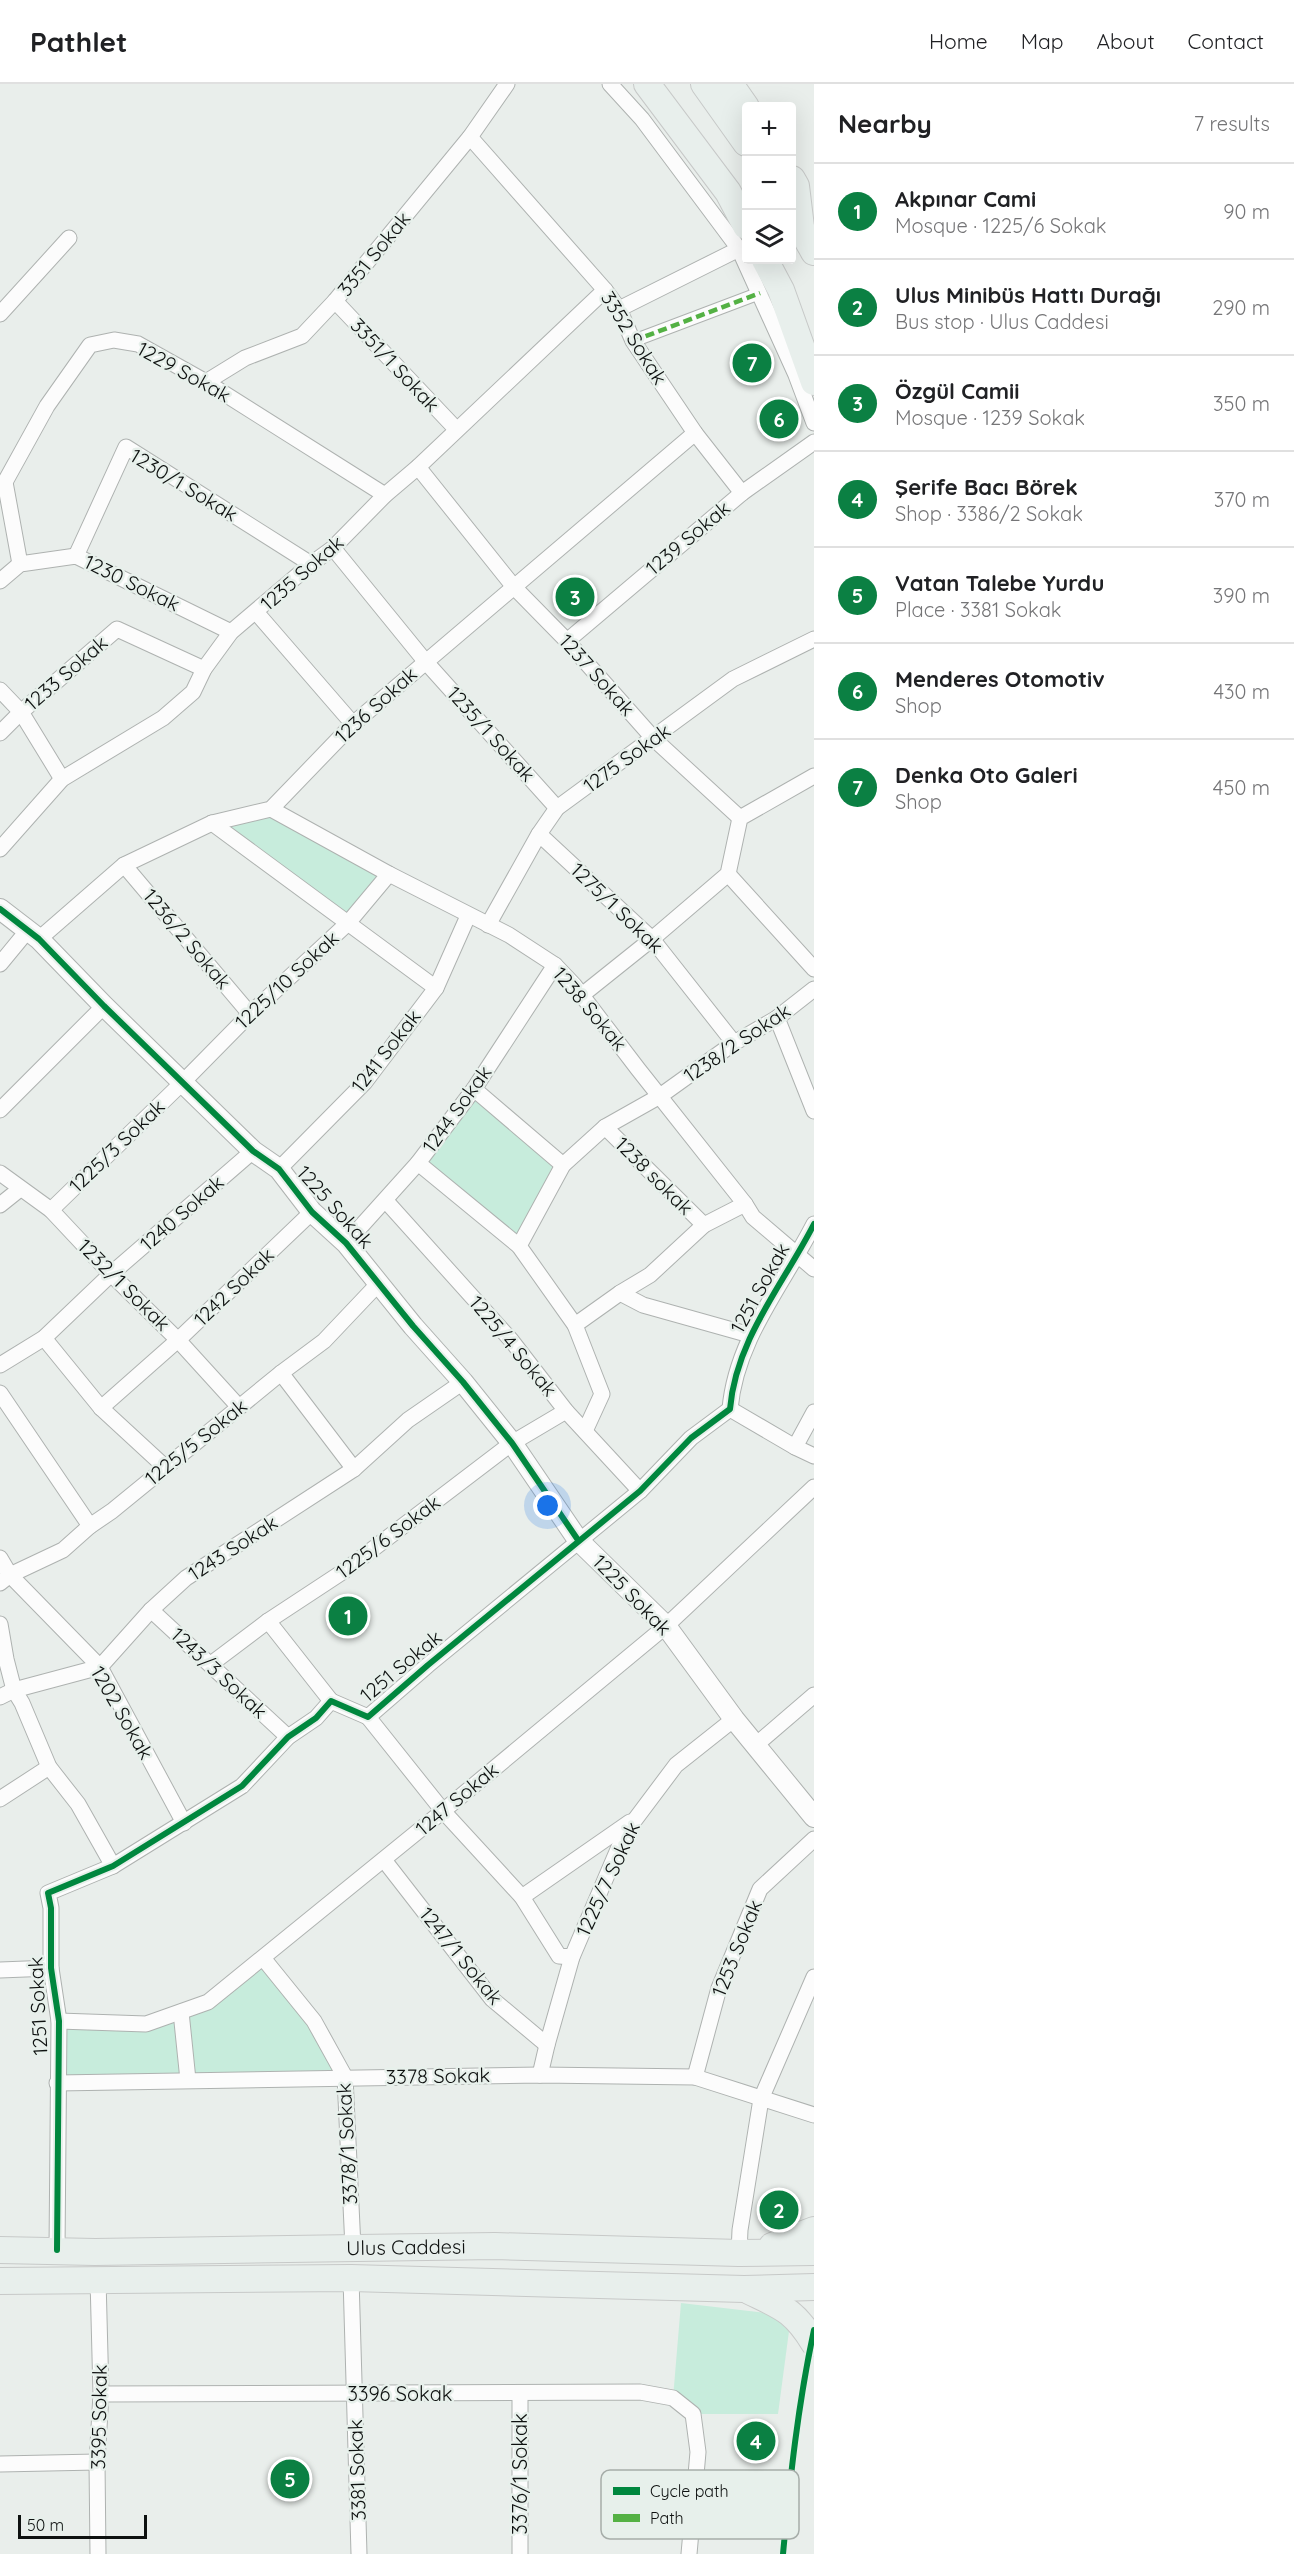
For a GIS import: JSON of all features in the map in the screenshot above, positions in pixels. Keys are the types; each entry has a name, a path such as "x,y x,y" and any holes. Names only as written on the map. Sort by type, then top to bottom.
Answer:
{"main road":[{"path":"646,84 728,192 742,235"},
{"path":"704,84 742,136"},
{"path":"730,84 743,102"},
{"path":"796,191 802,219 814,252"},
{"path":"767,264 781,290 814,382"},
{"path":"745,2253 814,2230"},
{"name":"Ulus Caddesi","path":"0,2250 95,2252 495,2246 745,2253 814,2252"},
{"name":"Ulus Caddesi","path":"0,2281 351,2278 744,2289 814,2287"},
{"path":"744,2289 783,2308 799,2319 814,2343"}],"street":[{"name":"3351 Sokak","path":"206,382 245,357 302,336 335,301 470,137 507,84"},
{"path":"610,84 742,237"},
{"name":"3352 Sokak","path":"470,137 605,290 619,309 633,341 695,433 742,493"},
{"path":"0,315 69,238"},
{"path":"619,309 742,239"},
{"path":"751,264 760,293 814,423"},
{"name":"1235 Sokak","path":"0,849 62,779 163,718 193,692 204,669 231,632 333,548 385,495 418,467 605,290"},
{"path":"633,341 760,293"},
{"name":"3351/1 Sokak","path":"335,301 456,429"},
{"name":"1229 Sokak","path":"3,484 46,406 90,345 114,340 138,344 206,382 385,495"},
{"name":"1236 Sokak","path":"271,809 353,724 695,433"},
{"name":"1239 Sokak","path":"567,640 742,493 814,442"},
{"name":"1230/1 Sokak","path":"76,556 126,447 311,564"},
{"name":"1237 Sokak","path":"418,467 514,587 567,640 654,739 740,818"},
{"path":"0,581 20,564 3,484"},
{"name":"1235/1 Sokak","path":"333,548 425,661 557,808"},
{"name":"1230 Sokak","path":"20,564 76,556 231,632"},
{"path":"256,612 353,724"},
{"name":"1233 Sokak","path":"0,733 117,629 204,669"},
{"name":"1275 Sokak","path":"488,925 539,834 557,808 733,679 814,639"},
{"path":"0,690 21,712 62,779"},
{"path":"582,995 728,874 740,818 814,776"},
{"path":"0,964 33,934 124,865 212,823 271,809"},
{"name":"1238 Sokak","path":"271,809 468,916 509,935 555,965 582,995 753,1217 814,1269"},
{"path":"212,823 436,988"},
{"name":"1275/1 Sokak","path":"539,834 652,939 734,1043"},
{"name":"1236/2 Sokak","path":"124,865 250,1014"},
{"name":"1225/10 Sokak","path":"182,1083 250,1014 348,923 389,874"},
{"path":"728,874 814,969"},
{"name":"1225 Sokak","path":"0,909 33,934 253,1151 279,1169 312,1212 346,1244 463,1382 512,1443 578,1540 666,1626 734,1719 757,1744 814,1817"},
{"name":"1241 Sokak","path":"279,1169 365,1082 436,988 468,916"},
{"name":"1244 Sokak","path":"346,1244 418,1163 474,1089 555,965"},
{"name":"1238/2 Sokak","path":"562,1165 605,1127 660,1096 734,1043 777,1018 814,989"},
{"path":"0,1110 104,1006"},
{"path":"777,1018 814,1111"},
{"name":"1225/3 Sokak","path":"51,1210 182,1083"},
{"path":"474,1089 562,1165 519,1246"},
{"name":"1238 sokak","path":"605,1127 704,1225"},
{"name":"1240 Sokak","path":"0,1365 44,1338 111,1274 253,1151"},
{"path":"418,1163 519,1246 574,1325 602,1394 585,1431"},
{"name":"1232/1 Sokak","path":"0,1173 51,1210 111,1274 178,1340 239,1407"},
{"path":"0,1205 20,1189"},
{"name":"1225/4 Sokak","path":"386,1201 511,1340 566,1411 640,1491"},
{"path":"574,1325 650,1275 704,1225 745,1204"},
{"name":"1242 Sokak","path":"101,1408 178,1340 312,1212"},
{"name":"1251 Sokak","path":"57,2250 59,2021 51,1968 51,1908 48,1893 113,1866 242,1786 288,1737 316,1718 331,1701 368,1717 578,1540 640,1491 691,1438 729,1409 732,1388 750,1335 814,1224"},
{"name":"1225/5 Sokak","path":"5,1579 63,1550 281,1373 324,1341 379,1283"},
{"path":"620,1293 642,1305 750,1335"},
{"path":"44,1338 101,1408 165,1467"},
{"path":"281,1373 354,1469"},
{"name":"1243 Sokak","path":"99,1667 151,1610 186,1578 354,1469 408,1420 463,1382"},
{"path":"0,1393 90,1526"},
{"path":"729,1409 795,1448 814,1456"},
{"name":"1225/6 Sokak","path":"210,1664 268,1621 344,1571 512,1443 566,1411"},
{"path":"795,1448 814,1412"},
{"name":"1247 Sokak","path":"59,2021 146,2024 208,2002 384,1860 666,1626 814,1487"},
{"name":"1202 Sokak","path":"0,1558 5,1579 99,1667 184,1823"},
{"name":"1243/3 Sokak","path":"151,1610 288,1737"},
{"path":"268,1621 331,1701"},
{"path":"0,1624 14,1690 50,1767 78,1804 113,1866"},
{"path":"0,1696 14,1690 99,1667"},
{"path":"757,1744 814,1695"},
{"path":"368,1717 443,1811 522,1897 559,1956 572,1957"},
{"name":"1225/7 Sokak","path":"540,2076 572,1957 625,1833 676,1765 734,1719"},
{"path":"0,1799 50,1767"},
{"path":"522,1897 638,1816"},
{"name":"1253 Sokak","path":"695,2078 719,1988 760,1889 814,1839"},
{"name":"1247/1 Sokak","path":"384,1860 492,1999 547,2045"},
{"name":"3378/1 Sokak","path":"263,1958 314,2021 345,2077 352,2248"},
{"path":"0,1970 51,1968"},
{"path":"745,2253 740,2230 760,2099 814,1977"},
{"path":"181,2012 188,2080"},
{"name":"3378 Sokak","path":"57,2083 345,2077 695,2078 814,2115"},
{"name":"3381 Sokak","path":"351,2278 359,2554"},
{"name":"3395 Sokak","path":"98,2279 101,2394 98,2554"},
{"name":"3396 Sokak","path":"101,2394 640,2392 673,2398 693,2414 698,2452 696,2470"},
{"name":"3376/1 Sokak","path":"520,2394 520,2554"},
{"path":"0,2464 98,2462"},
{"name":"3396 Sokak","path":"689,2554 690,2539"}],"green space":[{"path":"271,809 389,874 348,923 212,823"},
{"path":"474,1089 563,1165 519,1246 418,1163"},
{"path":"263,1958 345,2077 57,2083 59,2021 146,2024 208,2002"},
{"path":"681,2303 791,2316 778,2414 693,2414 673,2398"}],"marked path":[{"path":"633,341 760,293"}],"cycle path":[{"path":"0,909 39,939 104,1006 253,1151 279,1169 312,1212 346,1243 413,1326 463,1382 512,1443 578,1540"},
{"path":"57,2250 59,2021 51,1968 51,1908 48,1893 113,1866 242,1786 288,1737 316,1718 331,1701 368,1717 640,1491 691,1438 730,1409 734,1383 751,1336 814,1224"},
{"path":"792,2470 803,2386 814,2330"},
{"path":"783,2554 785,2539"}],"place":[{"name":"Denka Oto Galeri","path":"752,363"},
{"name":"Menderes Otomotiv","path":"779,419"},
{"name":"Özgül Camii","path":"575,597"},
{"name":"Akpınar Cami","path":"348,1616"},
{"name":"Ulus Minibüs Hattı Durağı","path":"779,2210"},
{"name":"Şerife Bacı Börek","path":"756,2441"},
{"name":"Vatan Talebe Yurdu","path":"290,2479"}]}
